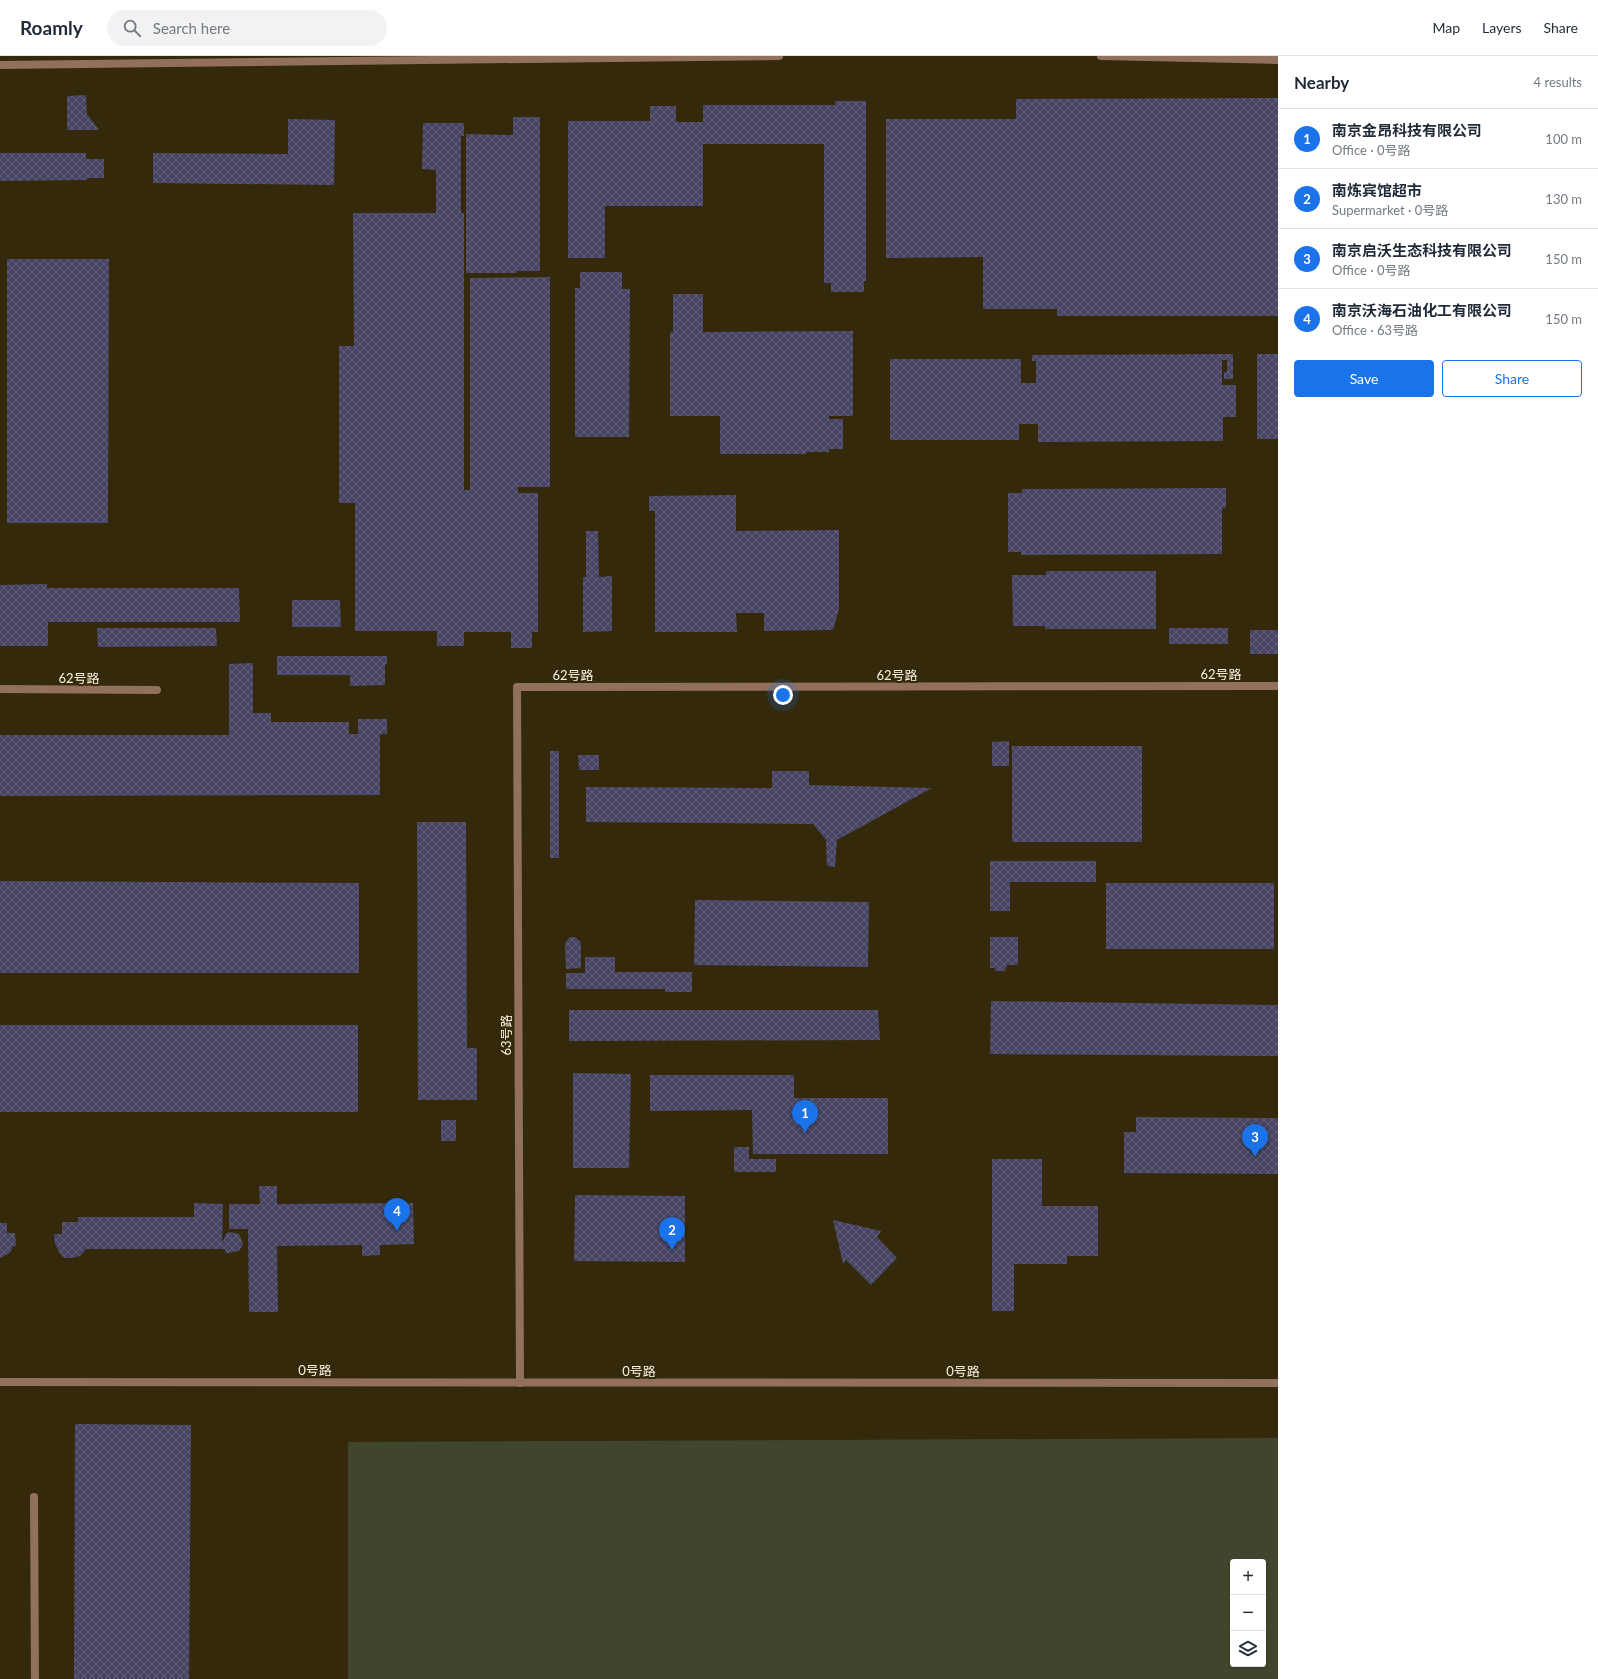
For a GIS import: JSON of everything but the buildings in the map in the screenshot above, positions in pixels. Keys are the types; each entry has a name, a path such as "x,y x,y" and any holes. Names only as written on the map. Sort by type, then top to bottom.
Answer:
{"street":[{"path":"0,65 779,56"},
{"path":"1101,56 1278,60"},
{"name":"62号路","path":"517,688 1278,686"},
{"name":"63号路","path":"517,688 520,1383"},
{"name":"62号路","path":"0,689 157,690"},
{"name":"0号路","path":"0,1382 1278,1383"},
{"path":"34,1497 35,1679"}],"green space":[{"path":"1278,1438 1278,1679 348,1679 348,1442"}],"place":[{"name":"南京金昂科技有限公司","path":"805,1133"},
{"name":"南京启沃生态科技有限公司","path":"1255,1157"},
{"name":"南京沃海石油化工有限公司","path":"397,1231"},
{"name":"南炼宾馆超市","path":"672,1250"}]}
